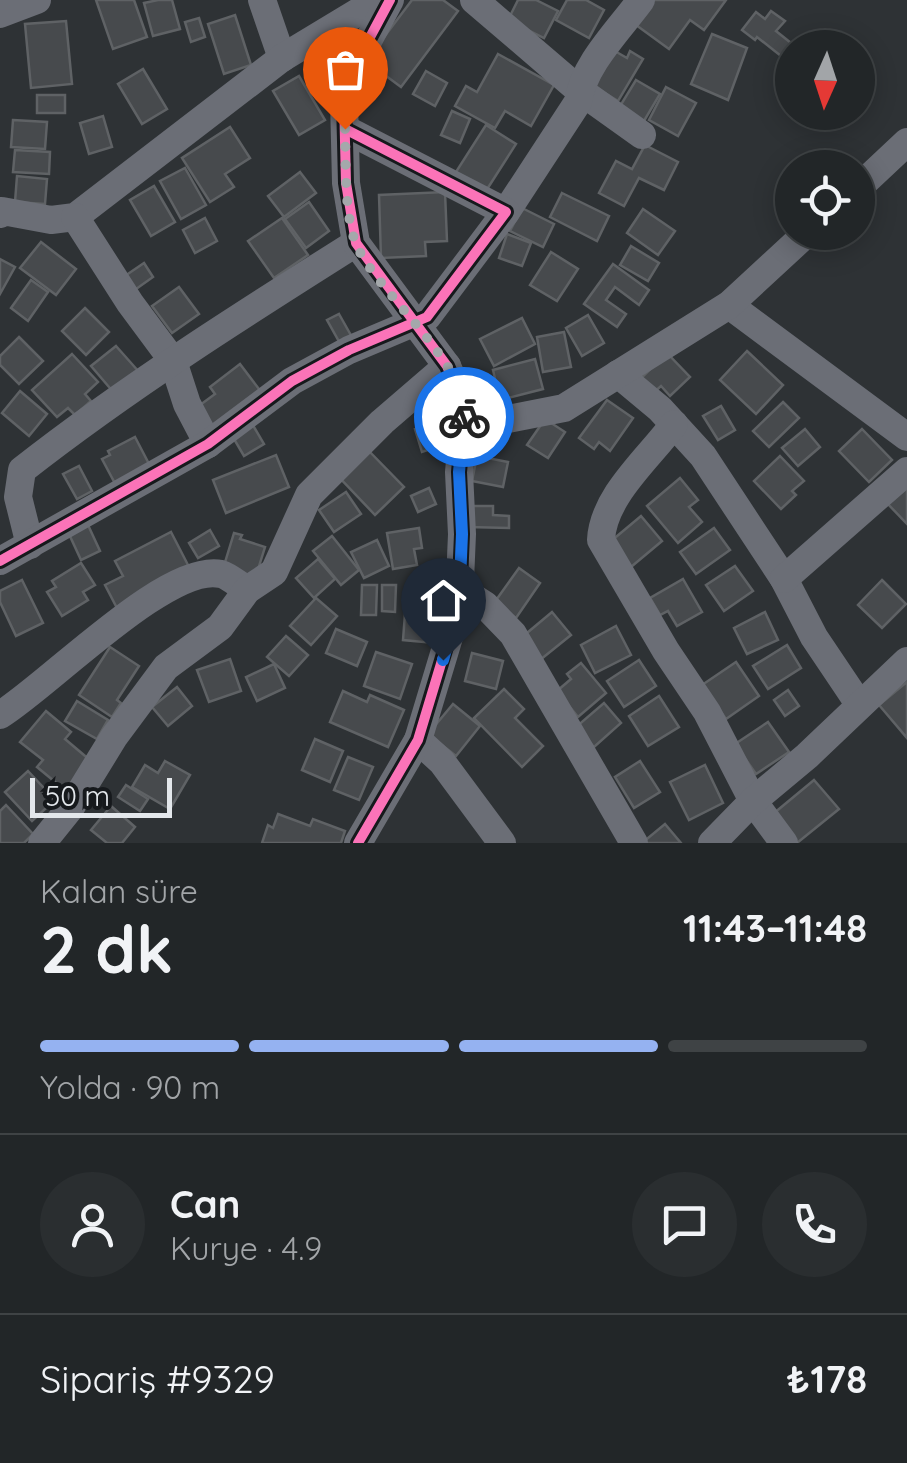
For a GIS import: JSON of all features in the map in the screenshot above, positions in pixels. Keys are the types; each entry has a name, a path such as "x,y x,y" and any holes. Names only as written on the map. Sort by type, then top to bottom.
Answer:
{"street":[{"path":"0,14 37,0"},
{"path":"262,0 282,58"},
{"path":"1,211 50,220 76,217 282,58 378,0"},
{"path":"363,840 418,740 459,604 462,534 459,472 465,408 447,366 356,243 346,183 344,100 368,40 390,0"},
{"path":"474,0 579,90 642,136"},
{"path":"0,561 208,444 292,380 426,317 506,212 578,102 579,90 595,62 642,0"},
{"path":"345,129 506,212"},
{"path":"875,172 907,142"},
{"path":"76,217 130,303 173,361 208,444"},
{"path":"30,545 10,477 173,361 356,243"},
{"path":"465,408 503,420 564,408 729,305 789,250"},
{"path":"729,305 907,436"},
{"path":"42,843 166,667 220,626 247,590 274,572 309,495 370,433 447,366"},
{"path":"618,374 703,456 784,579 814,638 859,704"},
{"path":"674,424 617,496 602,524 601,540 666,652 707,712 753,801 784,843"},
{"path":"784,579 907,471"},
{"path":"0,716 29,698 118,622 169,587 202,574 222,574 247,590"},
{"path":"460,589 485,605 512,634 634,843"},
{"path":"712,843 907,660"},
{"path":"418,740 453,776 502,843"}],"building":[{"path":"96,0 134,0 147,37 113,49"},
{"path":"172,0 180,29 153,36 144,3"},
{"path":"412,0 443,0 458,11 401,87 366,61"},
{"path":"518,0 536,0 558,11 544,38 508,20"},
{"path":"567,0 586,0 604,10 589,38 556,20"},
{"path":"654,0 726,0 704,30 690,20 669,49 636,25"},
{"path":"771,11 785,21 775,30 775,51 742,30 756,12 765,19"},
{"path":"235,15 251,65 224,74 208,24"},
{"path":"199,18 205,37 191,42 185,22"},
{"path":"66,21 72,84 31,88 25,24"},
{"path":"712,34 747,48 728,100 691,84"},
{"path":"613,50 627,58 630,51 643,59 618,101 592,85"},
{"path":"498,54 554,85 531,126 505,111 495,128 455,106 466,86 477,92"},
{"path":"143,69 167,109 142,124 118,84"},
{"path":"426,71 447,83 435,106 413,94"},
{"path":"299,76 325,120 299,135 273,91"},
{"path":"636,80 660,94 641,126 617,111"},
{"path":"666,87 696,103 678,136 649,120"},
{"path":"37,95 65,95 65,113 37,113"},
{"path":"452,111 470,119 460,143 441,135"},
{"path":"103,116 112,147 89,154 80,123"},
{"path":"13,120 47,122 45,149 11,147"},
{"path":"486,125 516,144 484,194 454,175"},
{"path":"230,127 250,158 225,174 234,187 210,202 182,158"},
{"path":"645,145 678,162 664,190 639,178 624,206 599,193 616,161 632,169"},
{"path":"15,150 50,152 49,174 13,172"},
{"path":"185,168 206,205 181,219 160,181"},
{"path":"300,172 316,193 284,217 268,196"},
{"path":"17,176 47,179 45,204 15,202"},
{"path":"154,186 175,222 151,236 130,200"},
{"path":"445,192 447,241 425,242 426,256 381,258 379,195"},
{"path":"562,193 609,216 597,241 550,217"},
{"path":"309,202 329,231 306,248 285,219"},
{"path":"522,208 554,224 543,247 510,231"},
{"path":"643,209 675,231 658,255 627,233"},
{"path":"205,218 217,241 195,253 183,230"},
{"path":"282,218 308,255 274,278 248,241"},
{"path":"507,234 531,243 522,266 499,258"},
{"path":"41,242 76,269 56,295 20,268"},
{"path":"631,246 659,263 648,281 620,265"},
{"path":"551,252 578,269 557,301 530,285"},
{"path":"0,259 15,267 0,294"},
{"path":"144,263 153,277 129,294 119,280"},
{"path":"613,264 649,290 639,305 615,287 606,300 626,314 617,327 584,304"},
{"path":"31,280 48,292 28,321 11,308"},
{"path":"179,287 199,314 172,333 152,306"},
{"path":"85,308 109,332 86,355 62,331"},
{"path":"339,314 353,339 341,345 327,320"},
{"path":"588,315 604,343 582,356 566,328"},
{"path":"522,318 535,344 494,366 480,339"},
{"path":"564,332 571,367 543,372 537,337"},
{"path":"19,337 43,361 19,384 0,365 0,356"},
{"path":"116,346 140,373 115,394 91,366"},
{"path":"747,351 783,385 756,414 720,380"},
{"path":"667,353 690,377 670,396 661,386 651,395 638,381"},
{"path":"72,354 98,382 85,394 91,401 75,415 68,408 57,417 32,390"},
{"path":"535,359 543,389 500,400 493,370"},
{"path":"240,364 262,393 213,430 196,408 215,394 210,387"},
{"path":"450,388 456,425 436,428 430,392"},
{"path":"20,391 47,414 29,436 2,413"},
{"path":"607,400 633,418 610,451 599,442 594,449 579,438"},
{"path":"783,402 799,418 769,447 753,431"},
{"path":"721,406 735,430 718,440 703,416"},
{"path":"545,419 565,432 548,458 527,445"},
{"path":"251,422 264,444 244,456 231,434"},
{"path":"430,424 437,447 422,452 415,429"},
{"path":"805,429 820,447 798,466 782,448"},
{"path":"862,429 892,460 869,482 839,451"},
{"path":"135,437 149,464 118,489 102,459 110,455 108,451"},
{"path":"366,448 404,487 375,515 337,475"},
{"path":"276,455 289,487 226,513 213,480"},
{"path":"477,456 508,462 503,487 472,481"},
{"path":"780,456 804,481 781,509 754,481"},
{"path":"79,466 92,491 77,499 63,474"},
{"path":"680,478 698,500 689,507 702,522 678,543 647,506"},
{"path":"907,482 907,524 886,502"},
{"path":"429,488 436,504 418,512 411,496"},
{"path":"346,492 361,514 334,532 319,510"},
{"path":"468,506 493,506 493,515 509,516 509,528 468,527"},
{"path":"641,516 662,541 631,567 610,542"},
{"path":"88,525 100,551 81,560 69,534"},
{"path":"419,528 422,548 414,549 417,565 393,569 387,533"},
{"path":"714,528 730,550 696,574 680,552"},
{"path":"210,530 219,546 198,558 189,543"},
{"path":"171,532 188,565 118,610 105,585 123,576 115,561"},
{"path":"234,533 265,547 255,579 223,569"},
{"path":"332,536 359,570 341,585 313,551"},
{"path":"377,540 389,566 364,578 351,552"},
{"path":"318,559 335,579 314,598 296,578"},
{"path":"81,563 95,585 83,592 88,600 62,616 47,592 56,587 52,581"},
{"path":"735,566 753,591 724,611 706,585"},
{"path":"519,568 540,583 516,618 494,603"},
{"path":"683,579 702,612 677,626 668,611 660,615 650,598"},
{"path":"22,580 43,623 16,636 0,602 0,591"},
{"path":"882,580 906,604 882,628 858,605"},
{"path":"362,585 377,585 376,615 361,615"},
{"path":"382,585 396,585 395,612 382,611"},
{"path":"407,588 425,590 423,613 437,614 434,643 403,640"},
{"path":"316,598 337,616 311,645 290,626"},
{"path":"552,612 571,635 540,660 521,638"},
{"path":"765,612 778,640 747,654 734,628"},
{"path":"616,626 631,655 595,673 581,645"},
{"path":"336,629 367,642 357,666 326,653"},
{"path":"286,636 308,655 289,676 267,657"},
{"path":"787,645 801,668 768,689 753,666"},
{"path":"110,647 139,666 117,700 121,703 112,717 79,695"},
{"path":"376,652 412,664 400,699 364,686"},
{"path":"472,653 503,661 496,689 465,681"},
{"path":"230,659 241,691 209,702 197,670"},
{"path":"639,660 656,686 624,707 607,681"},
{"path":"736,662 759,696 726,719 702,685"},
{"path":"581,663 606,693 578,717 557,691 571,679 567,674"},
{"path":"274,664 285,688 257,701 246,677"},
{"path":"907,682 907,738 879,705"},
{"path":"177,687 192,706 168,726 152,707"},
{"path":"504,689 524,709 515,718 543,746 522,767 474,718"},
{"path":"788,690 799,706 785,716 774,700"},
{"path":"343,691 367,702 370,695 404,710 388,747 330,722"},
{"path":"659,696 679,727 648,746 629,716"},
{"path":"77,701 108,720 97,739 65,721"},
{"path":"604,703 621,723 594,747 576,727"},
{"path":"453,704 480,726 456,756 428,734"},
{"path":"46,711 71,732 65,739 91,761 66,791 37,767 43,760 20,742"},
{"path":"768,722 789,752 756,774 735,744"},
{"path":"315,739 343,751 330,782 302,770"},
{"path":"348,757 373,767 359,800 334,790"},
{"path":"165,761 190,775 170,809 132,787 145,765 158,773"},
{"path":"640,761 660,792 634,808 615,777"},
{"path":"705,765 723,803 689,820 670,782"},
{"path":"28,771 55,800 32,821 5,792"},
{"path":"814,780 839,809 797,843 773,814"},
{"path":"126,785 148,799 140,811 118,797"},
{"path":"6,805 33,834 24,843 0,843 0,811"},
{"path":"111,806 135,827 122,843 107,843 91,830"},
{"path":"278,814 310,826 313,819 345,831 341,843 262,843 268,825 273,828"},
{"path":"665,824 681,843 642,843"}],"cycle path":[{"path":"358,843 418,740 459,604 462,534 459,472 465,408 447,366 356,243 346,183 344,100 390,0"},
{"path":"0,561 208,444 292,381 349,350 427,317 506,212 345,129"}],"way so far":[{"path":"345,129 346,183 356,243 447,366 465,408 464,417"}],"route":[{"path":"443,660 459,604 459,472 464,417"}]}
